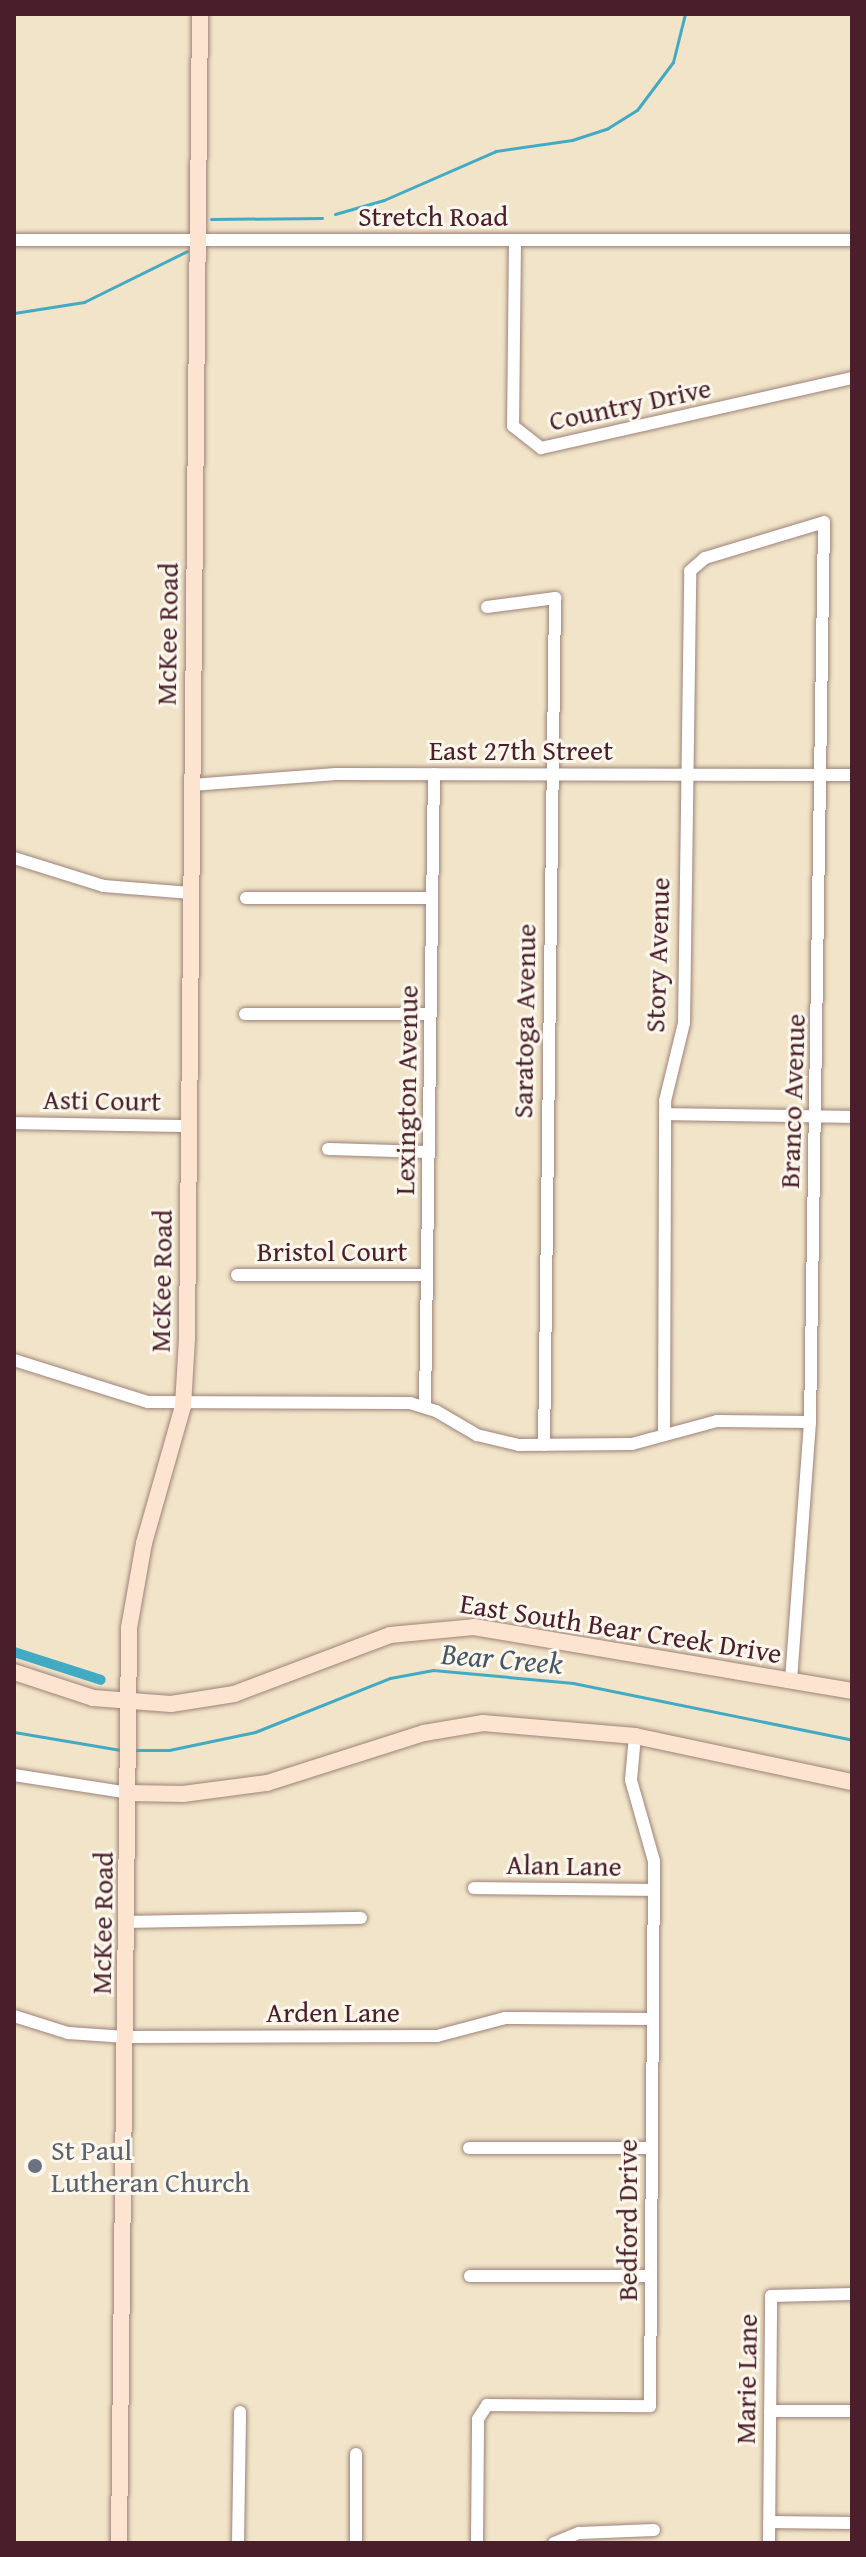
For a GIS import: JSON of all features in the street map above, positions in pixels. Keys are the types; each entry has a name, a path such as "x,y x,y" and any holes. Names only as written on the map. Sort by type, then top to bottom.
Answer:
{"street":[{"name":"McKee Road","path":"119,2543 129,1922 128,1721 135,1585 183,1406 189,1126 200,14"},
{"name":"Stretch Road","path":"14,240 852,240"},
{"name":"Country Drive","path":"515,240 513,426 541,448 852,378"},
{"name":"Story Avenue","path":"664,1435 665,1114 667,1076 684,1023 690,571 705,558 824,522"},
{"name":"Branco Avenue","path":"791,1680 810,1422 812,1117 820,1005 824,522"},
{"name":"Saratoga Avenue","path":"487,607 555,598 550,774 544,1445"},
{"name":"East 27th Street","path":"192,785 336,774 852,775"},
{"name":"Lexington Avenue","path":"425,1407 434,774"},
{"path":"14,858 104,886 191,893"},
{"path":"246,898 432,898"},
{"path":"245,1014 431,1014"},
{"path":"665,1114 852,1117"},
{"name":"Asti Court","path":"14,1123 189,1126"},
{"path":"328,1149 429,1152"},
{"name":"Bristol Court","path":"237,1275 427,1275"},
{"path":"14,1360 134,1399 183,1406 386,1400 425,1407 477,1435 506,1444 632,1444 717,1421 810,1422"},
{"name":"East South Bear Creek Drive","path":"14,1672 66,1691 129,1704 234,1694 390,1635 444,1627 508,1631 852,1691"},
{"path":"14,1775 183,1794 267,1783 424,1733 483,1723 635,1736 852,1782"},
{"name":"Bedford Drive","path":"477,2543 478,2419 487,2405 650,2406 654,1890 652,1843 631,1780 635,1736"},
{"name":"Alan Lane","path":"474,1888 654,1890"},
{"path":"129,1922 361,1918"},
{"name":"Arden Lane","path":"14,2016 68,2033 126,2037 437,2036 505,2018 653,2019"},
{"path":"469,2148 652,2148"},
{"path":"470,2276 651,2276"},
{"name":"Marie Lane","path":"769,2543 771,2296 852,2294"},
{"path":"770,2411 852,2411"},
{"path":"238,2543 240,2412"},
{"path":"356,2454 356,2543"},
{"path":"769,2522 852,2523"},
{"path":"554,2543 579,2533 654,2530"}],"waterway":[{"path":"335,214 384,200 496,151 572,140 608,128 637,110 673,62 685,14"},
{"path":"211,219 322,218"},
{"path":"14,313 84,302 187,251"},
{"path":"14,1652 101,1680"},
{"name":"Bear Creek","path":"132,1750 169,1750 255,1732 390,1678 433,1670 573,1683 852,1740"},
{"name":"Bear Creek","path":"14,1732 120,1750"}],"place":[{"name":"St Paul Lutheran Church","path":"35,2166"}]}
